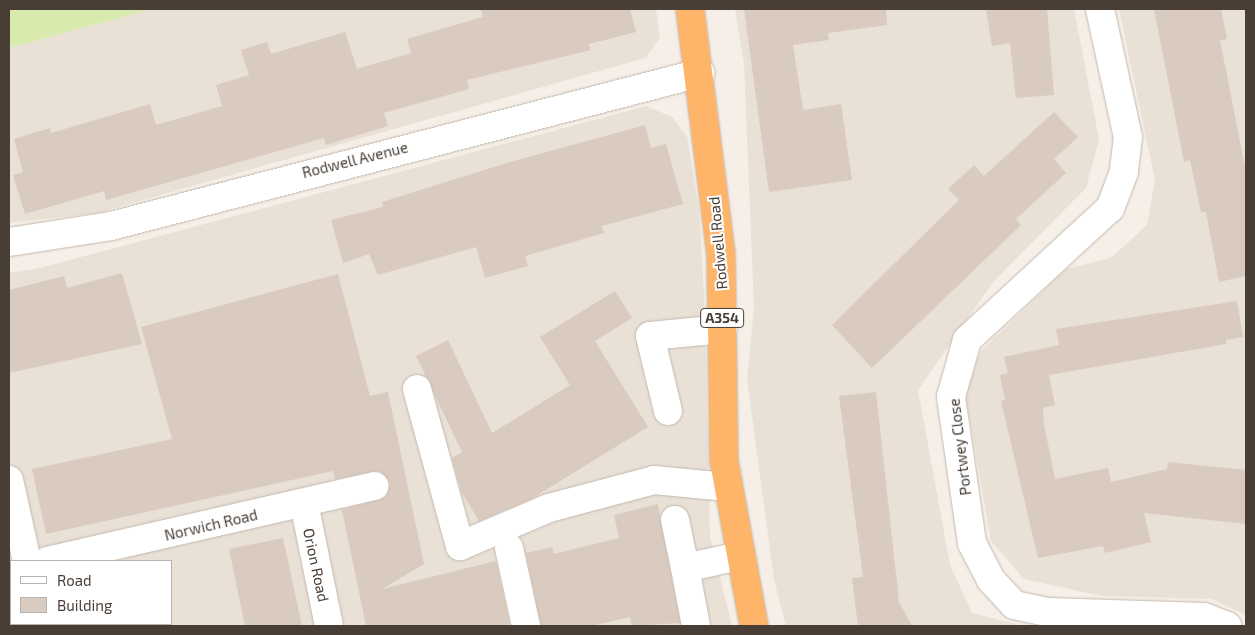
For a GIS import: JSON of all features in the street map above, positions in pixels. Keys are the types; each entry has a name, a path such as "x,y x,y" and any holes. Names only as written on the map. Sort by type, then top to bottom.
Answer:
{"highway":[{"name":"Rodwell Road","path":"690,9 700,73 720,254 727,488 738,556 754,626"}],"street":[{"name":"Portwey Close","path":"1100,9 1128,137 1124,172 1110,208 967,340 951,397 972,543 991,580 1014,605 1048,612 1204,617 1227,626"},
{"name":"Rodwell Avenue","path":"9,242 111,226 700,73"},
{"path":"668,411 650,336 723,329"},
{"path":"417,389 460,546 549,508 654,480 727,488"},
{"path":"9,480 27,560"},
{"name":"Norwich Road","path":"50,560 375,486"},
{"name":"Orion Road","path":"304,503 329,626"},
{"path":"675,520 696,626"},
{"path":"509,548 526,626"},
{"path":"685,568 738,556"}],"shaded area":[{"path":"153,9 656,9 660,38 645,58 97,213 9,223 9,48"},
{"path":"735,9 1074,9 1099,139 1086,188 993,282 918,390 950,565 972,613 1024,626 786,626 774,580 747,379 754,307 744,63"},
{"path":"1119,9 1246,9 1246,615 1212,599 1102,596 1024,579 991,541 965,394 980,352 1066,269 1111,258 1147,225 1155,180"},
{"path":"646,106 672,117 687,137 699,210 705,311 710,536 732,626 9,626 9,273 36,269"}],"green space":[{"path":"9,9 153,9 9,48"}],"building":[{"path":"481,9 630,9 636,32 589,44 591,50 467,80 469,89 384,113 388,126 326,145 324,138 106,200 104,191 25,214 13,175 23,172 14,139 50,128 51,133 150,104 156,125 222,106 216,85 249,75 241,50 267,42 271,54 345,32 357,69 411,53 407,39 483,17"},
{"path":"744,9 886,9 887,25 828,33 829,40 793,45 803,110 841,104 852,180 769,192"},
{"path":"986,9 1047,9 1054,95 1016,98 1010,43 992,46"},
{"path":"1154,9 1221,9 1227,39 1220,40 1246,172 1246,276 1219,282 1206,212 1201,212 1190,160 1184,162"},
{"path":"1054,112 1078,137 1054,159 1066,173 1016,219 1021,225 872,368 832,325 959,200 948,189 974,165 984,176"},
{"path":"645,125 651,148 666,144 683,204 602,226 604,233 525,256 528,266 485,278 476,247 378,275 369,254 343,263 331,220 383,207 382,202 510,162"},
{"path":"122,273 142,344 9,373 9,290 64,276 67,288"},
{"path":"338,274 370,396 388,392 424,564 382,589 496,561 510,626 366,626 342,510 386,497 390,482 379,471 335,479 333,471 46,534 32,469 172,439 141,327"},
{"path":"615,291 632,318 595,341 648,427 531,499 479,521 462,493 452,458 462,452 416,356 448,340 492,433 570,385 540,337"},
{"path":"1237,301 1243,337 1226,340 1226,344 1049,375 1055,405 1043,408 1044,424 1055,479 1108,468 1111,482 1167,469 1168,462 1246,470 1246,524 1144,513 1151,542 1105,553 1103,546 1038,558 1001,401 1005,400 1000,375 1008,373 1004,357 1059,345 1056,329"},
{"path":"876,392 899,602 912,626 858,626 852,578 863,577 839,396"},
{"path":"658,504 680,623 632,626 630,617 591,626 541,626 526,553 552,547 554,554 619,538 614,515"},
{"path":"283,538 302,626 245,626 229,549"}]}
